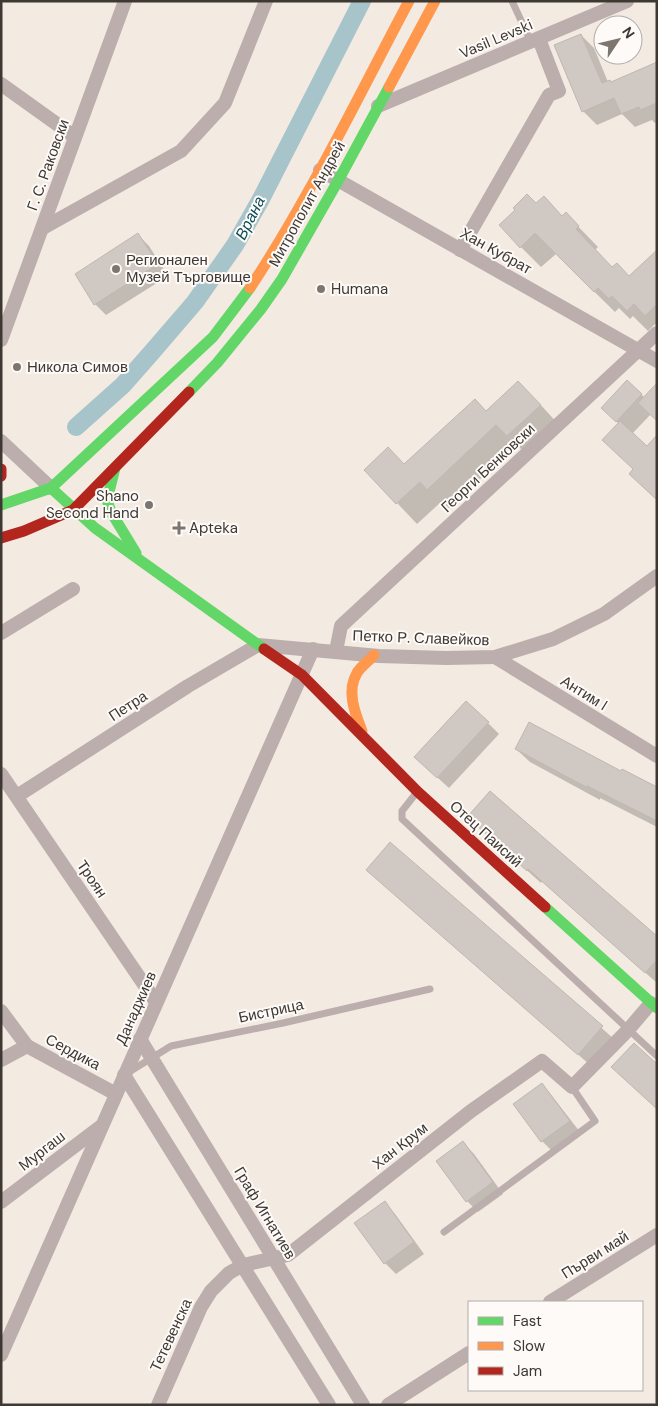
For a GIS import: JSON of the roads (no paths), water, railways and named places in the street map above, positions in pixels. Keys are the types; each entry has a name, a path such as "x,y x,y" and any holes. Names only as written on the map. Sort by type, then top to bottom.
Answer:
{"main road":[{"name":"Митрополит Андрей","path":"51,488 230,318 258,277 320,170 409,1"},
{"name":"Митрополит Андрей","path":"73,510 217,363 239,338 282,279 338,181 435,1"},
{"path":"115,468 107,500 111,512 141,561"},
{"path":"1,469 1,476"},
{"path":"1,505 51,488 95,528 302,675"},
{"path":"1,538 24,531 73,510"},
{"path":"364,738 352,704 352,686 357,672 374,655"},
{"name":"Отец Паисий","path":"302,675 418,792 654,1006"}],"street":[{"name":"Г. С. Раковски","path":"1,340 125,1"},
{"path":"43,228 181,150 225,103 266,1"},
{"name":"Vasil Levski","path":"378,106 627,1"},
{"path":"460,250 549,95 559,91 535,40"},
{"path":"1,84 76,137"},
{"name":"Хан Кубрат","path":"320,170 657,361"},
{"name":"Георги Бенковски","path":"336,651 341,626 657,333"},
{"path":"1,441 51,488"},
{"name":"Петко Р. Славейков","path":"258,645 374,655 446,658 495,657 553,639 604,614 657,576"},
{"path":"1,633 73,589"},
{"name":"Петра","path":"16,796 188,686 258,645"},
{"path":"302,675 313,649"},
{"name":"Антим I","path":"495,657 657,756"},
{"name":"Данаджиев","path":"1,1355 302,675"},
{"name":"Троян","path":"1,774 156,1002"},
{"path":"572,1087 654,1006"},
{"name":"Сердика","path":"1,1011 27,1046 116,1094"},
{"name":"Граф Игнатиев","path":"140,1039 363,1405"},
{"path":"1,1060 27,1046"},
{"name":"Хан Крум","path":"243,1265 288,1256 471,1110 542,1061 572,1087"},
{"path":"124,1074 329,1405"},
{"name":"Мургаш","path":"1,1202 102,1125"},
{"name":"Първи май","path":"552,1301 657,1235"},
{"name":"Тетевенска","path":"158,1405 201,1306 211,1291 229,1273 243,1265"},
{"path":"388,1405 468,1354"}],"lane":[{"path":"512,1 535,40"},
{"path":"418,792 402,811 402,819 657,1056"},
{"name":"Бистрица","path":"124,1074 171,1046 283,1023 430,988"},
{"path":"444,1232 595,1121 572,1087"}],"waterway":[{"name":"Врана","path":"76,427 123,385 152,352 195,302 235,245 261,199 362,1"}],"place":[{"name":"Регионален Музей Търговище","path":"116,269"},
{"name":"Humana","path":"321,289"},
{"name":"Никола Симов","path":"17,367"},
{"name":"Shano Second Hand","path":"149,505"},
{"name":"Apteka","path":"179,528"}]}
